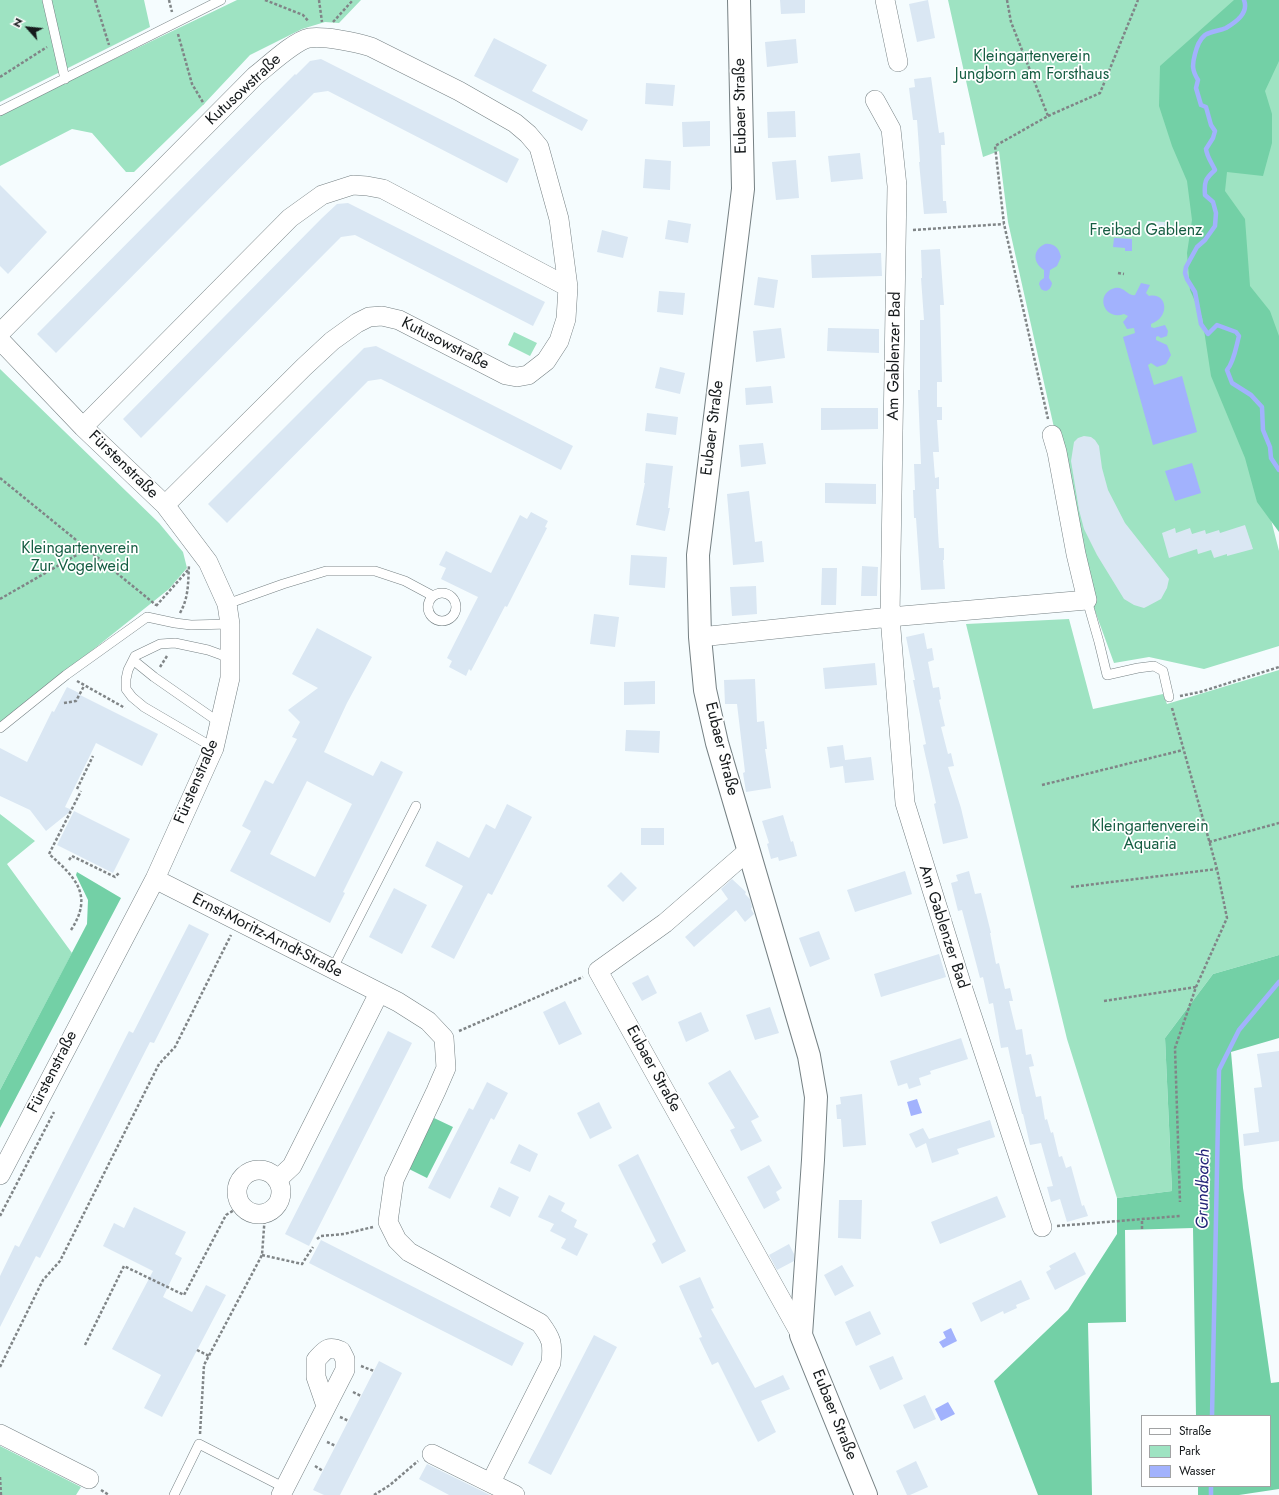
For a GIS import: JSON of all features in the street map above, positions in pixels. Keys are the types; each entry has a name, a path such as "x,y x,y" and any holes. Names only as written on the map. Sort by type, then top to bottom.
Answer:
{"street":[{"name":"Eubaer Straße","path":"739,0 744,189 698,555 700,637 706,690 717,743 809,1056 816,1097 801,1335"},
{"path":"885,0 898,62"},
{"name":"Kutusowstraße","path":"0,333 255,76 292,47 308,38 325,38 357,43 371,47 459,91 515,124 528,134 539,147 559,219 568,287 566,319 559,341 546,361 528,375 517,377 506,375 399,320 382,316 369,317 332,341 165,505"},
{"name":"Am Gablenzer Bad","path":"875,100 890,129 897,186 890,617 904,803 961,983 1042,1227"},
{"path":"83,427 290,218 322,195 353,185 383,189 568,287"},
{"name":"Fürstenstraße","path":"0,340 83,427 165,505 208,562 227,604 230,624 230,678 214,748 155,879 0,1175"},
{"path":"700,637 890,617 1087,600 1076,554 1057,452 1052,435"},
{"path":"598,971 665,923 748,851"},
{"name":"Ernst-Moritz-Arndt-Straße","path":"155,879 379,993 428,1021 444,1038"},
{"name":"Eubaer Straße","path":"598,971 801,1335 866,1495"},
{"path":"277,1180 292,1166 379,993"},
{"path":"444,1038 446,1068 394,1180 388,1222 396,1240 410,1252 540,1323 550,1336 553,1349 551,1364 491,1482"},
{"path":"252,1171 266,1171 277,1180 281,1193 279,1200 271,1211 265,1214 251,1213 241,1206 237,1199 237,1185 246,1174 252,1171"},
{"path":"283,1492 331,1411"},
{"path":"0,1434 89,1479"},
{"path":"432,1454 515,1495"}],"lane":[{"path":"47,0 65,79"},
{"path":"0,111 221,0"},
{"path":"227,604 283,584 326,572 375,571 405,581 433,596"},
{"path":"1087,600 1107,675 1154,666 1163,671 1169,698"},
{"path":"0,728 66,675 147,617 192,625 230,624"},
{"path":"214,748 144,707 132,697 126,688 126,679 128,670 135,656 160,644 175,644 208,650 230,658"},
{"path":"133,660 154,677 220,723"},
{"path":"332,970 416,806"},
{"path":"174,1495 199,1444 283,1492"}],"path":[{"path":"95,0 112,55"},
{"path":"265,0 303,15 325,38 334,20 353,0"},
{"path":"1006,0 1011,22 1048,116"},
{"path":"1052,435 1004,224 995,146 1048,116 1100,93 1138,0"},
{"path":"177,29 192,84 204,104 216,115"},
{"path":"0,77 56,40"},
{"path":"897,232 1004,224"},
{"path":"1118,273 1124,274"},
{"path":"0,478 156,605"},
{"path":"0,599 87,549"},
{"path":"147,617 189,569"},
{"path":"1180,1202 1175,1048 1196,987 1227,918 1217,869 1169,698 1200,692 1279,666"},
{"path":"66,675 126,709"},
{"path":"64,703 76,701 84,686"},
{"path":"1042,785 1183,750"},
{"path":"77,789 93,756"},
{"path":"71,930 78,913 81,898 78,886 70,874 49,854 81,791"},
{"path":"1209,842 1279,823"},
{"path":"69,860 72,856 114,877 120,873"},
{"path":"1071,887 1217,869"},
{"path":"0,1366 42,1280 60,1261 159,1064 175,1046 238,921"},
{"path":"444,1038 598,971"},
{"path":"1104,1001 1196,987"},
{"path":"85,1345 124,1266 184,1295 226,1215 241,1206"},
{"path":"199,1444 204,1365 262,1255 265,1214"},
{"path":"1067,1226 1180,1216"},
{"path":"1142,1219 1142,1229"},
{"path":"317,1238 321,1236 344,1234 388,1222"},
{"path":"262,1255 302,1264 313,1247"},
{"path":"197,1350 209,1356"},
{"path":"349,1390 361,1396"},
{"path":"331,1411 349,1421"},
{"path":"324,1440 336,1446"},
{"path":"374,1495 390,1485 417,1462 432,1454"},
{"path":"312,1464 323,1471"},
{"path":"0,1477 1,1495"}],"green space":[{"path":"0,0 144,0 150,27 0,102"},
{"path":"237,0 361,0 339,23 325,22 302,29 250,55 204,104 134,172 126,172 92,133 72,129 0,166 0,114"},
{"name":"Freibad Gablenz","path":"948,0 1279,0 1279,500 1267,504 1279,551 1279,646 1204,669 1149,657 1114,663 1091,600 1008,222 999,151 983,157"},
{"path":"1234,0 1279,0 1279,61 1265,91 1272,114 1272,143 1263,176 1227,172 1225,191 1245,219 1250,286 1270,311 1279,336 1279,532 1257,502 1245,458 1211,376 1202,317 1190,290 1187,253 1192,220 1187,181 1172,146 1159,106 1160,66"},
{"path":"514,332 537,343 530,356 508,345"},
{"name":"Kleingartenverein Zur Vogelweid","path":"0,369 159,523 183,552 187,568 169,589 0,724"},
{"name":"Kleingartenverein Aquaria","path":"1069,619 1093,709 1163,694 1167,704 1279,670 1279,955 1213,974 1165,1038 1172,1191 1117,1198 1067,1039 966,624"},
{"path":"0,814 35,841 7,864 72,953 0,1090"},
{"path":"77,872 121,898 0,1128 0,1090 87,924 88,900 76,875"},
{"path":"1279,955 1279,1038 1231,1052 1243,1188 1271,1383 1279,1382 1279,1489 1239,1495 1198,1495 1198,1487 1271,1487 1271,1415 1196,1415 1193,1228 1125,1230 1126,1322 1088,1323 1092,1495 1038,1495 994,1381 1068,1310 1117,1234 1117,1198 1172,1191 1165,1038 1213,974"},
{"path":"434,1118 453,1127 427,1178 409,1169"},
{"path":"0,1446 81,1487 76,1495 0,1495"}],"water":[{"path":"1114,238 1132,239 1132,251 1125,251 1125,248 1113,247"},
{"path":"1045,244 1051,244 1056,247 1061,257 1057,266 1050,270 1049,278 1052,283 1046,291 1041,289 1039,284 1044,278 1044,270 1040,267 1036,260 1036,253"},
{"path":"1141,283 1150,285 1146,293 1149,296 1155,296 1163,301 1164,311 1162,316 1151,324 1151,327 1154,328 1165,325 1168,331 1167,336 1161,338 1158,336 1156,337 1156,340 1167,345 1171,355 1166,364 1157,367 1151,363 1148,365 1154,385 1182,376 1197,432 1153,445 1123,337 1135,333 1134,328 1127,329 1123,322 1128,316 1124,314 1112,314 1104,307 1103,302 1107,292 1116,288 1120,288 1132,295 1135,295"},
{"path":"1192,463 1201,493 1175,501 1165,471"},
{"path":"917,1099 922,1113 911,1116 907,1102"},
{"path":"951,1328 957,1341 943,1348 939,1342 946,1338 943,1332"},
{"path":"948,1402 955,1414 941,1421 935,1409"}],"building":[{"path":"780,0 805,0 805,13 781,14"},
{"path":"928,0 935,38 917,42 909,4"},
{"path":"494,38 547,65 532,91 588,120 582,131 474,76"},
{"path":"796,39 798,63 767,67 765,42"},
{"path":"321,59 519,159 507,183 328,91 314,93 56,353 37,334 295,74 296,75 310,61"},
{"path":"931,77 939,133 944,132 945,145 941,145 943,201 946,201 947,213 924,214 917,120 913,120 909,88 915,87 914,79"},
{"path":"646,83 675,85 673,106 645,104"},
{"path":"795,111 796,137 768,138 767,112"},
{"path":"710,121 710,146 683,147 682,122"},
{"path":"860,153 863,179 831,182 828,156"},
{"path":"645,159 671,161 670,190 643,188"},
{"path":"796,160 799,198 776,200 772,162"},
{"path":"0,185 47,232 8,274 0,266"},
{"path":"348,203 545,302 533,326 355,235 341,237 141,438 123,419 322,218 337,204"},
{"path":"668,220 691,224 688,243 665,239"},
{"path":"1147,221 1165,222 1164,233 1146,233"},
{"path":"602,230 628,237 623,258 597,252"},
{"path":"940,249 944,305 940,305 942,382 937,382 937,407 942,407 942,420 937,420 939,452 933,452 935,478 939,477 939,489 936,489 938,532 939,548 944,548 943,560 945,589 921,590 916,518 914,518 913,490 915,490 914,464 921,464 918,390 920,390 920,320 924,320 921,250"},
{"path":"881,253 882,276 812,278 811,255"},
{"path":"758,277 778,280 774,308 754,305"},
{"path":"659,291 685,293 683,315 657,312"},
{"path":"781,328 785,358 756,362 753,331"},
{"path":"828,328 879,329 879,353 827,351"},
{"path":"376,346 573,446 561,470 381,379 368,381 227,523 208,504 364,348"},
{"path":"660,367 685,373 680,394 655,388"},
{"path":"771,386 773,403 746,405 745,388"},
{"path":"821,408 878,408 878,429 821,430"},
{"path":"647,413 678,417 676,435 645,431"},
{"path":"1084,436 1091,437 1099,446 1102,468 1108,490 1125,523 1169,579 1167,588 1161,599 1144,608 1134,605 1124,599 1097,555 1084,529 1079,510 1071,461 1074,442 1078,438"},
{"path":"763,443 766,464 741,467 739,445"},
{"path":"646,463 673,466 668,508 670,508 665,531 636,525 645,483"},
{"path":"825,483 876,484 876,504 825,503"},
{"path":"749,491 755,542 762,541 764,562 733,565 727,494"},
{"path":"531,512 548,521 545,527 547,528 507,607 505,606 471,671 469,669 466,676 449,667 452,661 447,658 478,597 441,579 446,568 439,565 446,551 491,573 520,515 527,519"},
{"path":"1245,525 1253,549 1214,558 1211,550 1198,554 1197,549 1169,558 1162,533 1175,528 1176,533 1190,528 1192,534 1205,530 1206,534 1219,530 1220,533"},
{"path":"631,555 667,557 665,588 629,585"},
{"path":"862,566 878,567 877,596 861,596"},
{"path":"822,568 837,568 836,605 821,605"},
{"path":"756,586 757,614 732,616 730,587"},
{"path":"594,614 619,617 615,647 590,644"},
{"path":"317,628 372,657 347,703 324,752 373,776 381,761 403,772 343,892 345,893 330,923 230,871 251,831 242,826 265,780 273,784 297,739 292,737 300,722 288,710 318,688 292,674","holes":["307,781 352,804 315,877 270,854"]},
{"path":"924,633 927,649 932,648 934,660 928,662 933,688 939,687 941,699 939,700 945,726 941,727 948,754 951,753 954,766 948,767 961,808 968,838 943,844 934,804 936,803 923,745 926,744 906,637"},
{"path":"875,663 877,685 825,689 823,668"},
{"path":"755,679 757,722 764,721 767,749 765,749 771,788 746,792 737,704 725,704 724,680"},
{"path":"655,681 655,704 624,705 624,682"},
{"path":"67,687 158,734 142,766 96,743 65,807 72,810 46,831 30,810 0,796 0,748 27,762 52,711 54,712"},
{"path":"626,730 660,731 659,753 625,751"},
{"path":"843,745 845,760 871,757 874,780 845,783 843,766 830,768 827,747"},
{"path":"507,804 532,817 492,895 488,893 454,959 431,947 463,886 425,866 437,841 469,858 486,824 495,829"},
{"path":"74,811 130,839 113,873 57,845"},
{"path":"783,815 797,856 779,861 778,857 771,859 767,844 769,843 762,821"},
{"path":"641,828 664,828 664,845 641,845"},
{"path":"905,871 912,894 855,912 847,890"},
{"path":"969,871 975,894 981,893 991,933 996,964 999,963 1005,989 1010,988 1013,1001 1009,1001 1016,1030 1022,1029 1026,1055 1031,1054 1034,1066 1029,1067 1036,1097 1041,1096 1045,1120 1047,1119 1051,1133 1053,1132 1059,1157 1062,1156 1066,1168 1071,1166 1082,1206 1084,1205 1088,1216 1067,1222 1060,1199 1051,1202 1047,1187 1053,1186 1041,1143 1030,1145 1008,1047 1001,1048 993,1003 989,1004 983,977 980,978 962,910 958,911 951,883 958,881 956,875"},
{"path":"621,872 637,888 623,902 607,886"},
{"path":"732,879 746,892 745,894 750,899 751,909 754,914 745,922 736,910 694,947 685,937 728,899 721,889"},
{"path":"394,888 427,905 402,954 369,937"},
{"path":"189,924 209,934 154,1043 150,1042 40,1258 36,1256 0,1327 0,1276 15,1245 19,1247 129,1031 133,1033"},
{"path":"819,931 830,959 810,967 799,938"},
{"path":"939,954 946,977 881,997 874,974"},
{"path":"648,975 657,993 642,1001 632,983"},
{"path":"565,1001 582,1034 559,1045 543,1012"},
{"path":"770,1007 779,1033 755,1040 746,1015"},
{"path":"701,1012 709,1031 686,1042 678,1022"},
{"path":"388,1031 412,1043 309,1246 285,1234"},
{"path":"961,1038 968,1059 930,1071 931,1074 919,1078 921,1085 909,1089 907,1083 898,1086 890,1061"},
{"path":"1279,1051 1279,1141 1244,1146 1243,1134 1259,1132 1254,1088 1262,1087 1257,1054"},
{"path":"730,1070 759,1117 751,1121 762,1141 741,1151 730,1130 735,1128 708,1083"},
{"path":"487,1082 508,1093 494,1120 491,1118 450,1199 428,1188 469,1108 473,1110"},
{"path":"862,1094 866,1145 843,1147 841,1119 837,1119 836,1105 841,1104 840,1097"},
{"path":"599,1102 612,1128 590,1139 577,1113"},
{"path":"990,1120 995,1137 957,1149 959,1154 932,1163 926,1143 916,1148 909,1134 923,1128 929,1139"},
{"path":"519,1144 538,1154 530,1172 510,1163"},
{"path":"638,1154 686,1251 662,1264 652,1244 656,1241 618,1165"},
{"path":"769,1165 782,1188 776,1192 780,1200 764,1209 747,1177"},
{"path":"499,1187 519,1197 510,1217 490,1207"},
{"path":"549,1195 565,1203 561,1211 577,1220 574,1227 588,1234 577,1256 561,1248 566,1239 550,1231 554,1224 538,1217"},
{"path":"997,1196 1006,1217 940,1244 931,1222"},
{"path":"839,1200 862,1200 861,1239 838,1238"},
{"path":"134,1207 186,1232 175,1254 182,1258 163,1297 192,1312 206,1285 226,1295 162,1417 144,1408 161,1375 112,1349 153,1271 103,1246 114,1223 124,1228"},
{"path":"321,1240 524,1343 512,1366 309,1263"},
{"path":"789,1244 794,1254 794,1261 777,1270 769,1255"},
{"path":"1075,1252 1086,1274 1055,1290 1046,1272 1051,1269 1049,1266"},
{"path":"842,1265 854,1286 835,1296 824,1275"},
{"path":"700,1277 714,1308 711,1309 755,1388 783,1375 790,1389 761,1401 776,1432 758,1442 718,1362 712,1365 699,1338 702,1337 679,1286"},
{"path":"1021,1280 1030,1299 1016,1305 1017,1308 1004,1314 1003,1311 981,1322 972,1303"},
{"path":"870,1311 881,1334 856,1346 845,1322"},
{"path":"594,1335 617,1347 551,1475 528,1463"},
{"path":"893,1356 903,1379 880,1390 869,1366"},
{"path":"379,1361 402,1373 340,1495 324,1495 313,1490"},
{"path":"925,1395 936,1419 914,1429 903,1405"},
{"path":"916,1461 928,1487 907,1495 896,1471"},
{"path":"427,1464 490,1495 449,1495 419,1479"}],"waterway":[{"name":"Grundbach","path":"1244,0 1245,9 1241,17 1226,28 1205,35 1198,43 1194,58 1194,70 1198,80 1196,88 1201,105 1206,107 1211,125 1215,131 1213,138 1206,149 1208,157 1215,170 1206,181 1205,195 1213,202 1216,213 1215,226 1205,240 1197,247 1186,267 1185,273 1195,292 1201,324 1208,334 1217,325 1236,332 1239,336 1233,359 1227,370 1232,383 1251,395 1262,407 1263,430 1270,447 1271,458 1279,470"},
{"name":"Grundbach","path":"1212,1415 1219,1070 1239,1030 1279,982"},
{"name":"Grundbach","path":"1211,1487 1211,1495"}],"park label":[{"name":"Kleingartenverein Jungborn am Forsthaus","path":"1032,66"}]}
